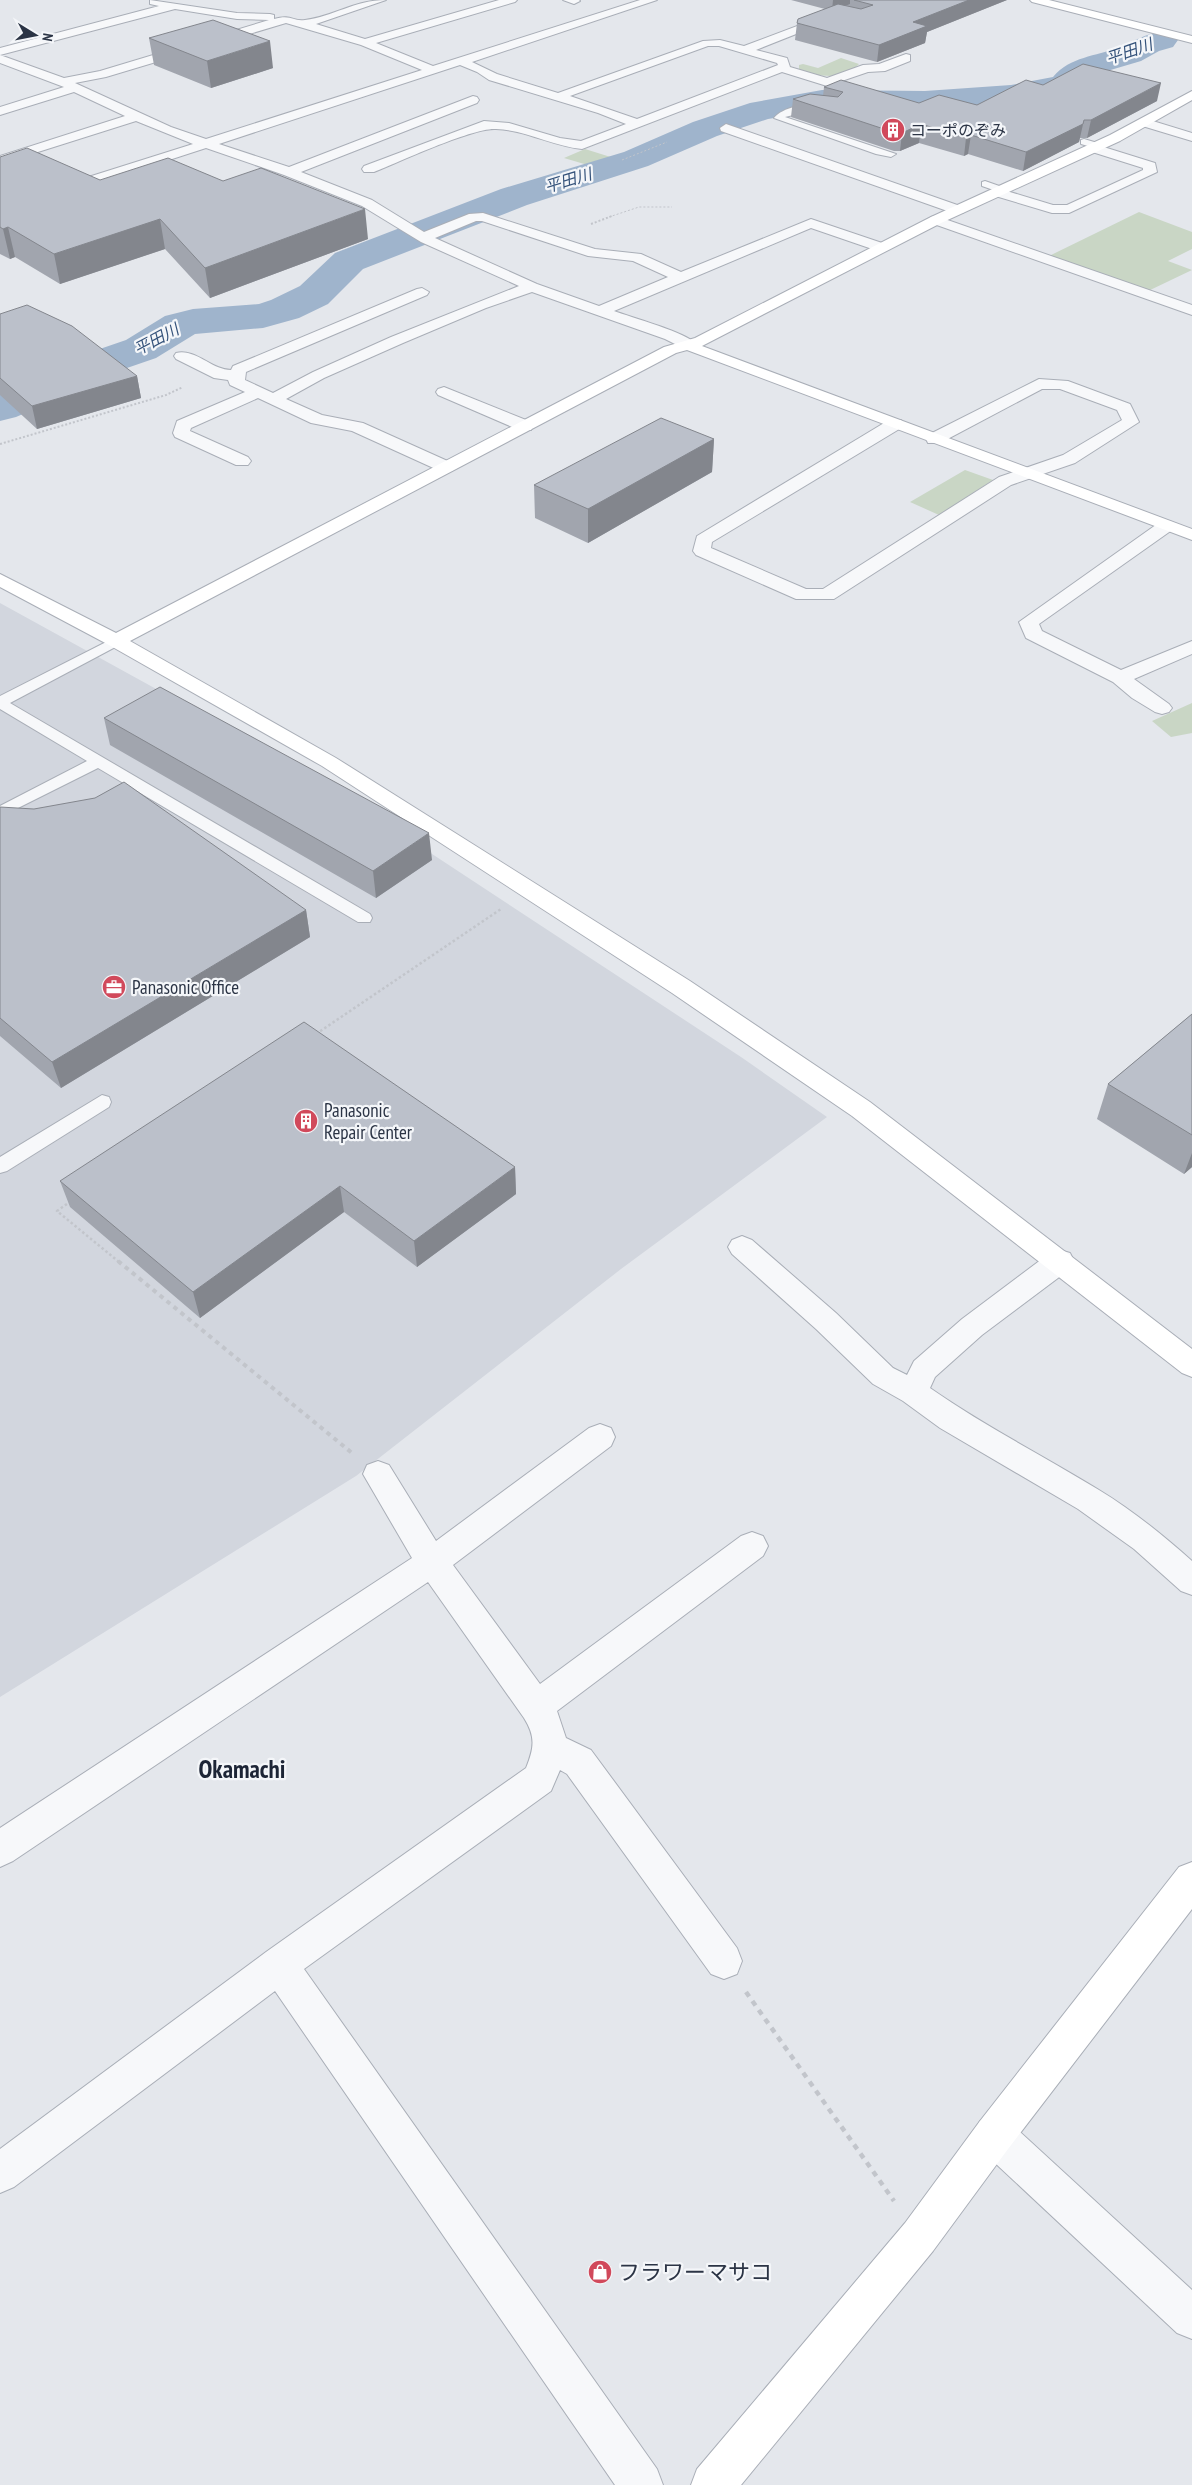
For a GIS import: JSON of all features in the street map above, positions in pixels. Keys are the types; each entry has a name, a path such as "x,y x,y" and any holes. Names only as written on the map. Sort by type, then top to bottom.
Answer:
{"street":[{"path":"148,0 237,16 286,19 366,43 432,70"},
{"path":"305,24 380,0"},
{"path":"366,43 510,0"},
{"path":"87,182 652,0"},
{"path":"745,50 876,0"},
{"path":"1036,0 1192,40"},
{"path":"0,52 173,6"},
{"path":"260,16 273,7"},
{"path":"63,82 102,74 286,19"},
{"path":"369,169 397,162 484,125 498,123 568,145 582,145 784,67 783,61 720,43 707,43 557,97"},
{"path":"781,68 826,82 868,68 881,68 906,58"},
{"path":"0,59 63,82 166,130 289,172 368,203 421,234 532,287 1192,535"},
{"path":"459,61 482,69 493,77 635,123"},
{"path":"0,111 76,88"},
{"path":"116,641 670,350 689,345 752,316 936,220 1143,122 1192,95"},
{"path":"289,172 473,100"},
{"path":"0,160 137,116"},
{"path":"1143,122 1192,137"},
{"path":"726,128 958,210"},
{"path":"1000,191 1052,209 1069,209 1150,172 1150,166 1092,145"},
{"path":"421,234 474,217 483,217 593,253 636,257 680,277"},
{"path":"936,220 1192,310"},
{"path":"600,311 812,223 883,248"},
{"path":"273,400 303,381 493,299 532,287"},
{"path":"422,292 239,369 236,382 317,419 357,428 446,467"},
{"path":"182,356 215,373 237,375"},
{"path":"895,424 703,540 702,551 803,596 827,595 1005,481 1068,459 1132,422 1124,407 1062,384 1040,384 934,439"},
{"path":"242,461 181,433 183,425 258,392"},
{"path":"444,392 525,426"},
{"path":"1162,708 1139,694 1120,678 1033,634 1029,622 1166,526"},
{"path":"0,580 116,641 329,762 681,987 861,1109 1060,1261 1192,1365"},
{"path":"1120,678 1192,647"},
{"path":"742,1247 826,1321 884,1376 913,1392 951,1419 1089,1500 1145,1540 1192,1581"},
{"path":"913,1392 924,1369 972,1327 1060,1261"},
{"path":"0,1849 432,1562 600,1437"},
{"path":"0,2173 279,1965 539,1778 551,1748 545,1721 432,1562 378,1474"},
{"path":"536,1707 752,1546"},
{"path":"551,1748 579,1762 724,1961"},
{"path":"713,2485 919,2236 994,2134 1192,1880"},
{"path":"279,1965 641,2485"},
{"path":"994,2134 1192,2318"}],"lane":[{"path":"828,109 807,107 782,114 779,118 879,152 891,154"},
{"path":"985,184 1000,191"},
{"path":"0,703 116,641"},
{"path":"0,703 364,918"},
{"path":"0,812 97,762"},
{"path":"0,1166 102,1102"}],"path":[{"path":"634,207 649,205 672,207"},
{"path":"0,444 166,395 215,373"},
{"path":"309,1039 529,890"},
{"path":"73,1200 57,1211 378,1474"},
{"path":"724,1961 919,2236"}],"shaded area":[{"path":"0,603 218,723 391,827 741,1057 827,1117 621,1269 356,1476 0,1697"}],"green space":[{"path":"841,58 859,64 853,70 846,73 830,76 799,70 799,65 803,64 818,68"},
{"path":"585,149 617,159 591,166 564,158"},
{"path":"1139,212 1192,232 1192,249 1168,261 1192,270 1146,292 1049,256"},
{"path":"965,470 993,480 939,515 910,502"},
{"path":"1192,703 1192,733 1171,737 1152,721"}],"building":[{"path":"854,0 969,0 913,22 927,26 879,45 797,23 798,19 838,4 861,9 873,5"},
{"path":"213,20 270,41 207,61 149,38"},
{"path":"1083,64 1161,83 1091,120 1084,120 1083,124 1026,152 971,135 966,138 921,124 902,133 896,133 793,99 810,94 838,97 843,92 824,87 841,80 919,103 939,95 977,105 1026,80 1043,85"},
{"path":"27,148 100,180 168,158 223,181 261,168 365,209 205,268 160,219 54,254 8,227 3,229 0,227 0,157"},
{"path":"27,305 72,326 137,376 32,406 0,378 0,314"},
{"path":"661,418 714,439 588,509 534,485"},
{"path":"160,687 429,833 373,871 104,718"},
{"name":"Panasonic Office","path":"124,782 306,910 52,1062 0,1018 0,807 34,809 95,798"},
{"path":"1192,1014 1192,1135 1108,1084"},
{"name":"Panasonic Repair Center","path":"304,1022 515,1167 414,1241 340,1186 193,1292 60,1181"}],"waterway":[{"name":"平田川","path":"0,408 36,393 80,370 141,349 180,325 193,321 263,316 285,309 314,295 349,261 514,197 636,159 705,129 762,110 822,100 925,101 1011,95 1064,85 1070,77 1086,67 1130,54 1148,44 1162,40"}],"place":[{"name":"コーポのぞみ","path":"893,130"},
{"name":"Panasonic Office","path":"114,987"},
{"name":"Panasonic Repair Center","path":"306,1121"},
{"name":"フラワーマサコ","path":"600,2272"}],"district":[{"name":"Okamachi","path":"242,1769"}]}
